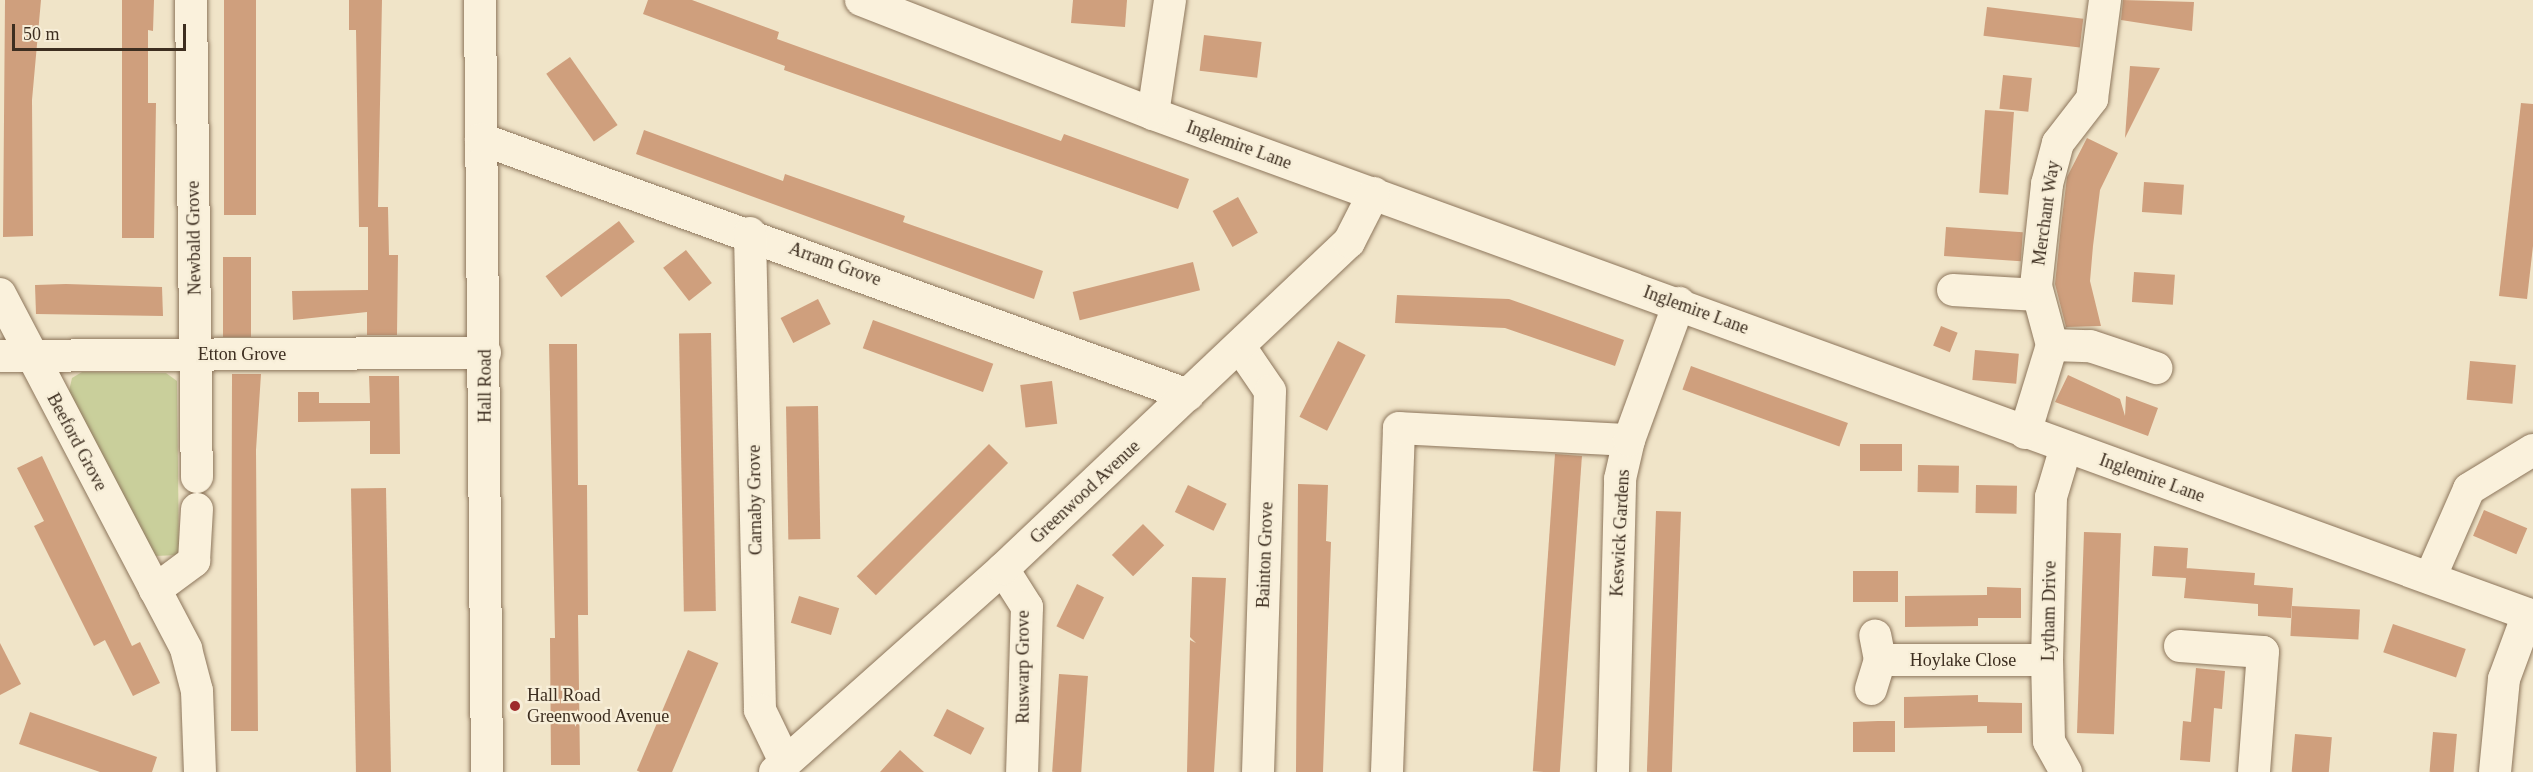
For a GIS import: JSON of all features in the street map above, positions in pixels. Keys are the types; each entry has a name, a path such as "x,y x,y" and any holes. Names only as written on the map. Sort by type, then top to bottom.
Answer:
{"street":[{"name":"Newbald Grove","path":"191,0 197,477"},
{"name":"Hall Road","path":"480,0 487,772"},
{"name":"Inglemire Lane","path":"861,0 1153,114 1678,303 2025,433 2530,615"},
{"path":"1153,114 1170,0"},
{"name":"Merchant Way","path":"2052,345 2038,295 2047,184 2058,143 2092,99 2105,0"},
{"name":"Arram Grove","path":"481,139 750,233 1188,395"},
{"name":"Greenwood Avenue","path":"780,767 1003,569 1349,242 1374,193"},
{"name":"Carnaby Grove","path":"750,233 760,710 780,767"},
{"path":"1953,290 2038,295"},
{"name":"Beeford Grove","path":"0,294 155,590"},
{"name":"Keswick Gardens","path":"1613,772 1620,479 1629,440 1678,303"},
{"path":"2025,433 2052,345 2090,346 2156,368"},
{"name":"Bainton Grove","path":"1240,347 1270,391 1258,772"},
{"name":"Etton Grove","path":"0,356 485,353"},
{"path":"1387,772 1399,428 1629,440"},
{"name":"Lytham Drive","path":"2066,447 2050,497 2047,660 2049,741 2066,772"},
{"path":"2430,578 2469,489 2533,450"},
{"path":"197,509 194,561 155,590 186,649 197,691 200,772"},
{"name":"Ruswarp Grove","path":"1003,569 1027,607 1022,772"},
{"path":"2495,772 2504,679 2530,615"},
{"path":"2180,646 2263,652 2254,772"},
{"name":"Hoylake Close","path":"1875,661 2047,660"}],"green space":[{"path":"82,372 166,373 177,381 179,555 155,556 69,391 72,378"}],"building":[{"path":"5,0 41,0 32,100 33,236 3,237"},
{"path":"122,0 154,0 153,31 148,30 148,103 156,103 154,238 122,238"},
{"path":"224,0 256,0 256,215 224,215"},
{"path":"349,0 382,0 378,207 388,207 389,255 398,255 397,335 367,335 367,312 293,320 292,291 368,290 368,227 359,227 356,30 349,30"},
{"path":"648,0 692,0 779,32 777,39 1061,141 1064,134 1189,179 1178,209 784,70 785,66 643,14"},
{"path":"1073,0 1127,0 1125,27 1071,23"},
{"path":"2123,0 2194,2 2192,31 2121,20"},
{"path":"1987,7 2083,19 2080,48 1983,36"},
{"path":"1204,35 1262,42 1257,78 1200,71"},
{"path":"570,57 618,125 594,142 546,74"},
{"path":"2130,66 2160,68 2125,138"},
{"path":"2003,75 2032,78 2028,112 1999,109"},
{"path":"2521,103 2533,104 2533,246 2527,299 2499,296"},
{"path":"1985,110 2014,112 2008,195 1979,193"},
{"path":"644,130 783,181 785,174 905,216 903,222 1043,271 1034,299 636,154"},
{"path":"2087,138 2118,153 2100,190 2093,246 2090,281 2101,326 2066,327 2055,284 2061,226 2067,177"},
{"path":"2144,182 2184,185 2182,215 2142,212"},
{"path":"1238,197 1258,233 1233,247 1213,211"},
{"path":"619,221 635,242 561,297 546,276"},
{"path":"1946,227 2023,232 2021,261 1944,256"},
{"path":"686,250 712,283 689,301 663,268"},
{"path":"223,257 251,257 251,337 223,337"},
{"path":"1193,262 1200,290 1080,320 1073,292"},
{"path":"2134,272 2175,275 2173,305 2132,302"},
{"path":"35,285 162,287 163,316 36,314"},
{"path":"1397,295 1509,299 1624,340 1615,366 1505,328 1395,323"},
{"path":"818,299 831,324 793,343 781,318"},
{"path":"873,320 993,364 983,392 863,348"},
{"path":"1941,326 1958,333 1950,352 1933,345"},
{"path":"711,333 716,611 684,612 679,334"},
{"path":"1338,341 1366,355 1327,431 1299,417"},
{"path":"549,344 577,344 578,485 587,485 588,615 578,615 580,765 551,765 550,638 555,638"},
{"path":"1975,350 2019,354 2016,384 1972,380"},
{"path":"2470,361 2516,365 2512,404 2467,400"},
{"path":"1691,366 1848,423 1839,447 1682,389"},
{"path":"232,374 261,374 256,450 258,731 231,731"},
{"path":"2068,375 2120,399 2125,416 2126,396 2158,408 2148,436 2055,402"},
{"path":"369,376 399,376 400,454 370,454 370,421 298,422 298,392 319,392 319,403 370,403"},
{"path":"1052,381 1057,424 1025,428 1020,385"},
{"path":"818,406 820,539 788,540 786,407"},
{"path":"989,444 1008,463 876,595 857,576"},
{"path":"1860,444 1902,444 1902,471 1860,471"},
{"path":"1555,454 1582,456 1560,772 1533,771"},
{"path":"42,456 132,646 140,642 160,683 133,696 105,640 94,646 34,526 44,521 17,468"},
{"path":"1918,465 1959,466 1959,493 1918,492"},
{"path":"1298,484 1328,485 1326,541 1331,542 1323,772 1296,772"},
{"path":"1188,485 1227,504 1213,531 1175,512"},
{"path":"1976,485 2017,486 2017,514 1976,513"},
{"path":"386,488 391,772 356,772 351,489"},
{"path":"2484,510 2527,528 2516,554 2473,536"},
{"path":"1656,511 1681,512 1672,772 1647,772"},
{"path":"1143,524 1164,545 1133,576 1112,555"},
{"path":"2084,532 2121,533 2114,734 2077,733"},
{"path":"2154,546 2188,548 2187,568 2255,573 2254,585 2293,588 2291,618 2258,616 2258,604 2184,598 2186,578 2152,576"},
{"path":"1853,571 1898,571 1898,602 1853,602"},
{"path":"1192,577 1226,578 1214,772 1187,772 1190,640 1196,643 1190,637"},
{"path":"1077,584 1104,597 1083,639 1056,626"},
{"path":"1987,587 2021,588 2021,618 1978,618 1978,626 1905,627 1905,596 1987,595"},
{"path":"799,596 839,608 831,635 791,623"},
{"path":"2292,606 2360,610 2358,640 2290,636"},
{"path":"2393,624 2466,649 2456,677 2383,652"},
{"path":"0,643 21,684 0,695"},
{"path":"688,650 718,663 672,772 637,771"},
{"path":"2196,668 2225,671 2222,709 2214,708 2210,762 2180,760 2183,721 2191,722"},
{"path":"1059,674 1088,676 1081,772 1052,772"},
{"path":"1978,695 1978,702 2022,703 2022,733 1987,733 1987,726 1904,728 1904,697"},
{"path":"947,709 984,728 971,755 933,736"},
{"path":"30,712 157,757 152,772 100,772 19,744"},
{"path":"1895,721 1895,752 1853,752 1853,722"},
{"path":"2433,732 2457,734 2454,772 2430,772"},
{"path":"2295,734 2332,737 2329,772 2292,772"},
{"path":"900,750 924,772 880,772"}],"place":[{"name":"Hall Road Greenwood Avenue","path":"515,706"}]}
